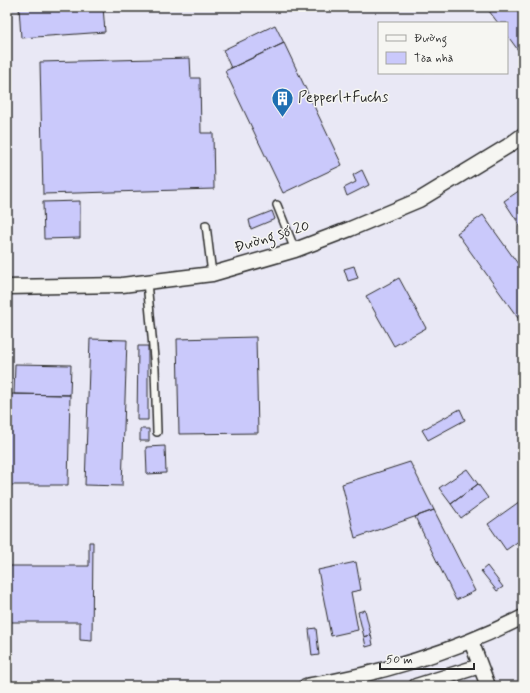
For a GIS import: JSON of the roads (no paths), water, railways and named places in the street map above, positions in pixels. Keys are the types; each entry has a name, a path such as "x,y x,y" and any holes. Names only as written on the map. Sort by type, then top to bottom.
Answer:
{"street":[{"name":"Đường số 20","path":"7,287 122,285 212,274 295,250 419,200 508,146 523,135"},
{"path":"306,686 337,681 388,668 440,652 471,641 523,617"},
{"path":"471,641 488,686"},
{"path":"416,686 480,666"}],"lane":[{"path":"277,205 295,250"},
{"path":"206,225 212,274"},
{"path":"147,282 155,369 157,432"}],"place":[{"name":"Pepperl+Fuchs","path":"283,118"}]}
